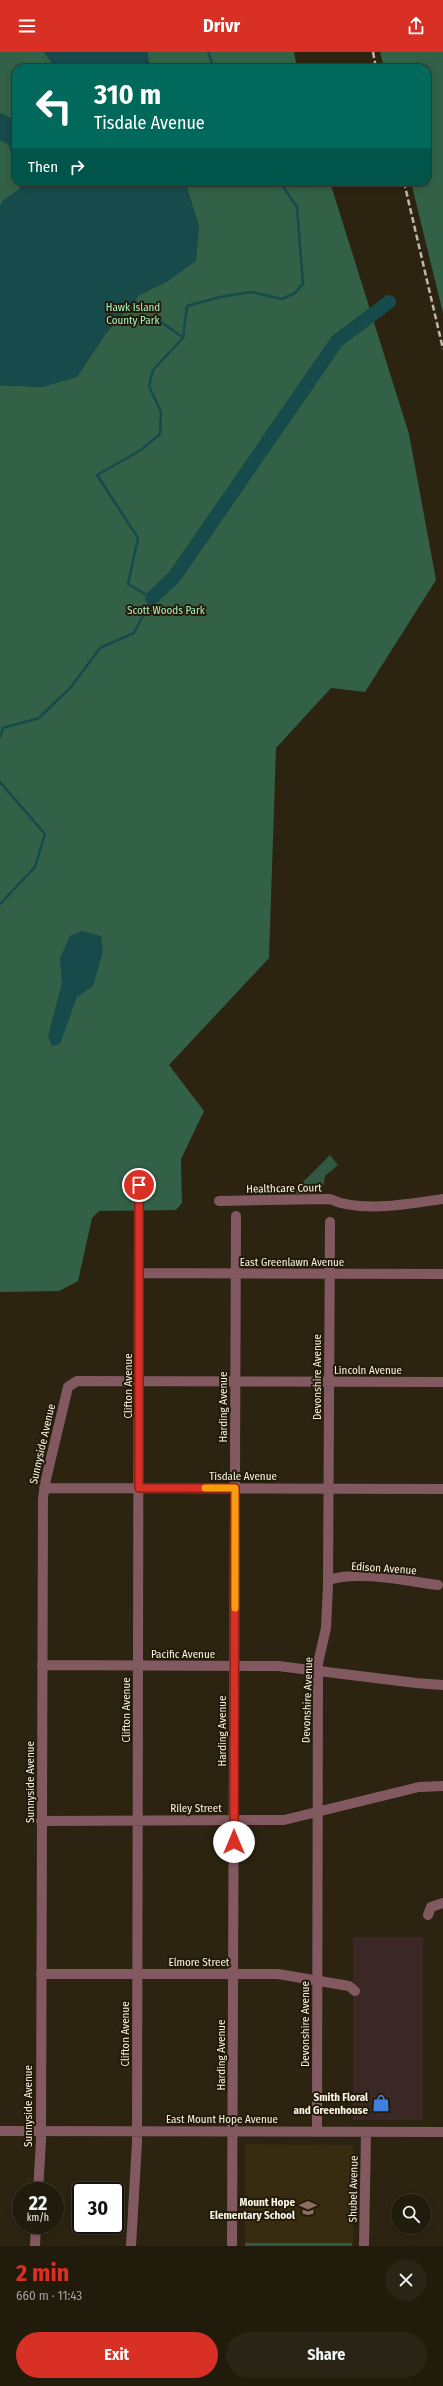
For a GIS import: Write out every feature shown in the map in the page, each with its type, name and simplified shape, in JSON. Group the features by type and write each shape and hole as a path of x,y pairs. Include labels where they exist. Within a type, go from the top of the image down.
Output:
{"street":[{"name":"Clifton Avenue","path":"131,2246 137,2131 140,1381 139,1174"},
{"name":"Healthcare Court","path":"219,1201 330,1199 343,1205 408,1204 443,1199"},
{"name":"Harding Avenue","path":"232,2246 236,1216"},
{"name":"Devonshire Avenue","path":"317,2132 318,1670 326,1628 328,1580 330,1222"},
{"name":"East Greenlawn Avenue","path":"140,1273 443,1274"},
{"name":"Lincoln Avenue","path":"77,1380 443,1382"},
{"name":"Sunnyside Avenue","path":"38,2182 40,2131 44,1488 68,1387 77,1380"},
{"name":"Tisdale Avenue","path":"44,1488 443,1489"},
{"name":"Edison Avenue","path":"328,1580 336,1577 373,1577 438,1585"},
{"name":"Pacific Avenue","path":"42,1666 278,1666 318,1670 416,1684 443,1684"},
{"name":"Riley Street","path":"41,1820 284,1820 419,1787 443,1786"},
{"path":"428,1915 431,1907 443,1903"},
{"name":"Elmore Street","path":"41,1974 278,1974 349,1986 355,1991"},
{"name":"East Mount Hope Avenue","path":"0,2131 443,2132"},
{"name":"Shubel Avenue","path":"364,2246 366,2132"},
{"path":"35,2246 36,2234"}],"shaded area":[{"path":"353,1937 423,1937 423,2120 353,2120"},
{"path":"245,2144 353,2145 353,2246 245,2246"}],"green space":[{"path":"0,52 44,52 53,64 12,64 12,119 0,113"},
{"path":"147,52 294,52 296,64 149,64"},
{"path":"380,52 443,52 443,313 412,186 431,186 431,64 383,64"},
{"path":"0,140 8,143 12,152 12,186 20,186 20,189 4,200 0,206"},
{"name":"Scott Woods Park","path":"186,186 331,186 409,434 436,580 365,692 331,688 276,748 269,958 169,1065 204,1111 181,1159 182,1203 176,1210 99,1211 92,1218 78,1281 59,1291 0,1292 0,385 43,387 107,332 139,295 168,281 199,227"},
{"path":"330,1155 338,1165 325,1176 323,1188 318,1193 297,1194 294,1191"},
{"path":"245,2243 352,2243 352,2246 245,2246"}],"water":[{"path":"44,52 147,52 149,64 53,64"},
{"path":"0,113 12,119 12,155 8,144 0,140"},
{"path":"20,186 186,186 199,227 196,261 168,281 139,295 107,332 77,377 43,387 0,385 0,206 4,200 20,189"},
{"path":"82,931 101,936 103,951 93,986 77,997 60,1044 52,1046 48,1036 62,983 60,958 70,936"}],"waterway":[{"path":"208,52 212,64"},
{"path":"0,737 3,728 39,718 71,687 100,648 134,633 152,598 128,584 138,538 97,475 141,450 160,434 161,412 149,386 153,370 183,338 187,306 220,297 251,292 282,299 295,293 303,284 297,207 283,186"},
{"path":"132,299 149,312"},
{"path":"152,598 175,576 337,341 389,302"},
{"path":"156,318 182,337"},
{"path":"0,782 45,834 35,867 0,904"}],"railway":[{"path":"373,52 375,64"},
{"path":"405,186 443,349"}],"slow traffic":[{"path":"205,1488 235,1488 235,1608"}],"place":[{"name":"Smith Floral and Greenhouse","path":"381,2103"},
{"name":"Mount Hope Elementary School","path":"308,2208"}],"route":[{"path":"139,1185 139,1488 235,1488 234,1842"}],"park label":[{"name":"Hawk Island County Park","path":"133,313"}]}
